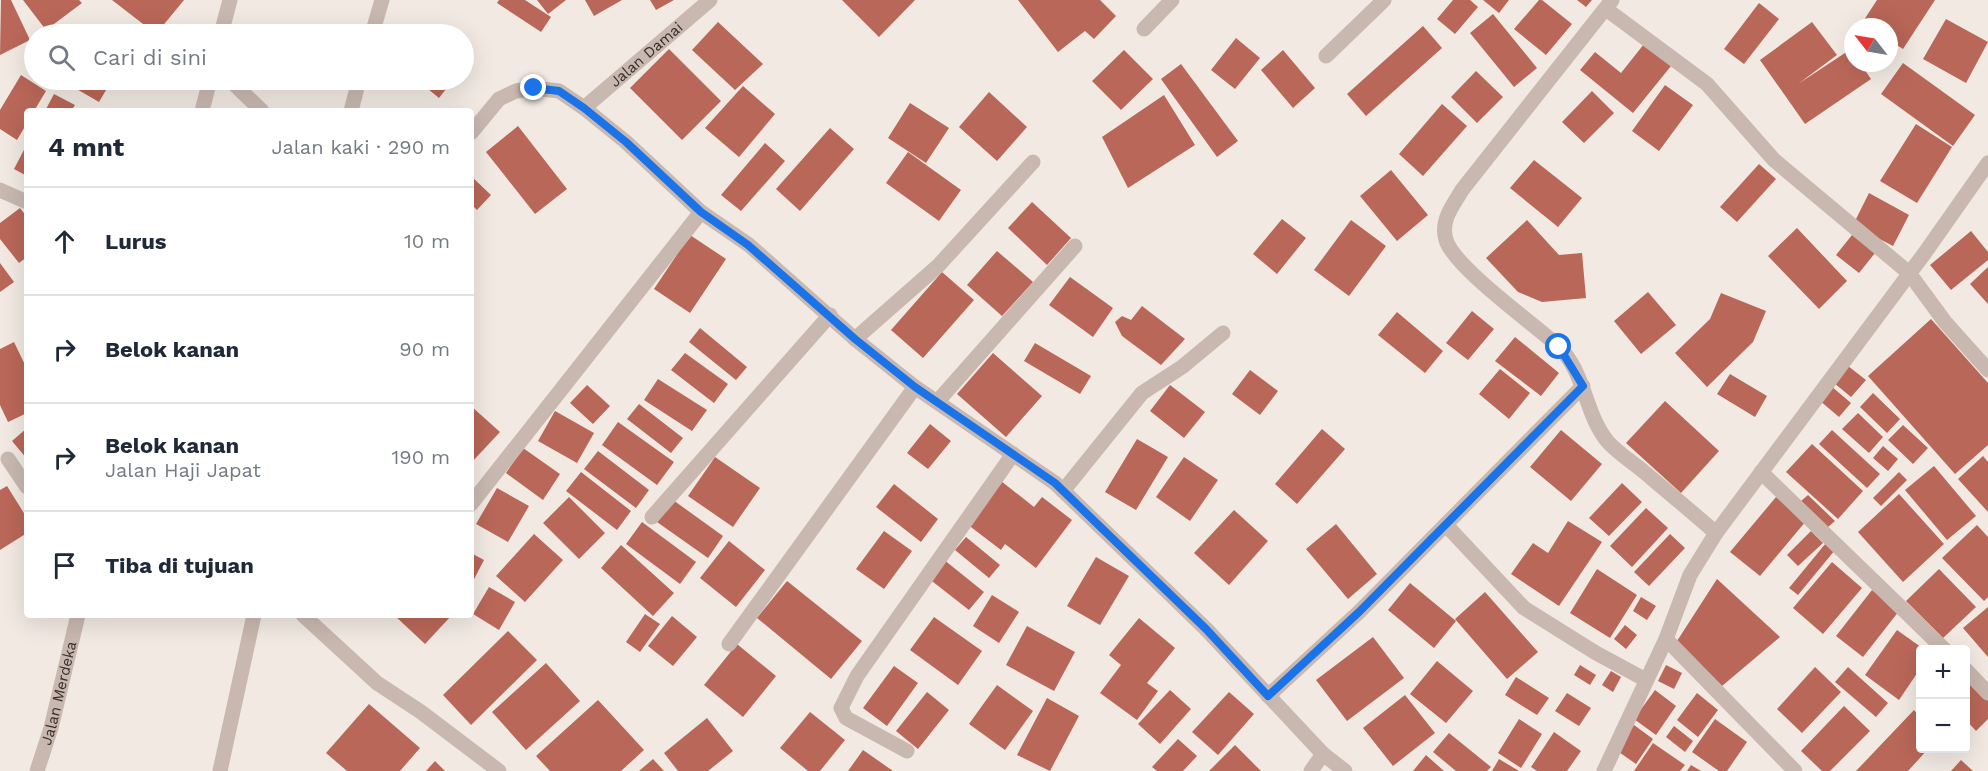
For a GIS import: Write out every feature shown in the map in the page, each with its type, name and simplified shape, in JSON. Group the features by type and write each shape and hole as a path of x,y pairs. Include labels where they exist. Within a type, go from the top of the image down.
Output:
{"street":[{"path":"375,24 382,0"},
{"name":"Jalan Damai","path":"584,108 710,0"},
{"path":"1144,29 1172,0"},
{"path":"1326,56 1384,0"},
{"path":"222,24 225,4"},
{"path":"1716,533 1609,442 1591,416 1583,386 1559,347 1519,315 1458,258 1447,243 1444,228 1447,216 1462,190 1609,4 1707,84 1774,160 1909,273 1945,322 1988,369"},
{"path":"474,129 499,99 516,91 534,88 559,91 584,108 626,142 701,212 748,245 855,339 915,387 1063,491 1206,629 1323,754 1345,771"},
{"path":"203,108 207,90"},
{"path":"240,90 259,108"},
{"path":"352,108 356,90"},
{"path":"855,339 938,266 1033,162"},
{"path":"1604,771 1666,639 1690,575 1716,533 1988,163"},
{"path":"0,190 24,201"},
{"path":"474,500 701,212"},
{"path":"937,402 1075,246"},
{"path":"652,517 830,315"},
{"path":"1063,491 1142,393 1182,367 1223,333"},
{"path":"1268,696 1359,612 1583,386"},
{"path":"729,644 915,387"},
{"path":"908,751 846,718 841,708 857,676 1013,454"},
{"path":"8,459 24,483"},
{"path":"1761,472 1940,645"},
{"path":"1446,525 1524,608 1596,653 1646,680"},
{"name":"Jalan Merdeka","path":"37,771 51,728 77,618"},
{"path":"220,771 253,618"},
{"path":"306,618 377,683 421,712 499,771"},
{"path":"1666,639 1795,771"},
{"path":"1970,675 1988,693"},
{"path":"1311,771 1323,754"}],"building":[{"path":"1,0 11,0 24,27 24,43 0,55"},
{"path":"23,0 79,0 82,3 54,24 41,24"},
{"path":"112,0 184,0 164,24 143,24"},
{"path":"499,0 525,0 551,17 541,32 497,3"},
{"path":"537,0 566,0 548,14"},
{"path":"585,0 622,0 594,16"},
{"path":"650,0 674,0 656,10"},
{"path":"842,0 915,0 879,37"},
{"path":"1018,0 1100,0 1116,16 1094,39 1085,31 1058,52"},
{"path":"1453,0 1470,0 1478,7 1455,34 1437,19"},
{"path":"1483,0 1509,0 1499,13"},
{"path":"1539,0 1572,24 1546,55 1514,29"},
{"path":"1577,0 1592,0 1586,7"},
{"path":"1877,0 1935,0 1903,49 1898,46 1898,18 1865,18"},
{"path":"1759,3 1779,19 1744,64 1724,49"},
{"path":"1493,14 1537,68 1514,87 1470,33"},
{"path":"1946,19 1988,42 1966,83 1923,59"},
{"path":"718,22 763,64 735,90 692,50"},
{"path":"1812,22 1837,55 1798,84 1844,54 1844,72 1866,72 1871,79 1805,124 1760,60"},
{"path":"1423,26 1442,48 1366,116 1347,94"},
{"path":"1236,38 1260,58 1235,89 1211,70"},
{"path":"1644,44 1671,66 1633,113 1580,70 1595,52 1621,73"},
{"path":"669,49 721,101 682,140 630,88"},
{"path":"1124,50 1153,79 1121,110 1092,81"},
{"path":"1283,50 1315,88 1293,108 1261,70"},
{"path":"1903,63 1975,115 1953,146 1881,94"},
{"path":"1181,64 1238,141 1217,157 1161,79"},
{"path":"1476,71 1503,97 1477,123 1451,97"},
{"path":"21,75 24,77 24,90 46,91 36,108 24,108 24,128 17,140 0,129 0,110"},
{"path":"1665,85 1693,105 1659,151 1632,131"},
{"path":"743,86 775,114 739,157 705,128"},
{"path":"78,90 106,90 99,102"},
{"path":"429,90 445,90 439,98"},
{"path":"1592,91 1614,113 1584,143 1562,122"},
{"path":"989,92 1027,127 997,161 959,127"},
{"path":"54,94 75,105 73,108 47,108"},
{"path":"1164,95 1195,145 1128,188 1102,137"},
{"path":"910,103 949,128 926,163 888,138"},
{"path":"1442,104 1467,126 1423,176 1399,154"},
{"path":"1916,124 1952,147 1917,203 1880,181"},
{"path":"518,126 567,189 535,214 486,152"},
{"path":"830,128 854,149 800,211 776,189"},
{"path":"765,143 785,161 741,211 721,195"},
{"path":"24,150 24,174 14,169"},
{"path":"908,152 961,190 939,221 886,183"},
{"path":"1534,160 1582,198 1558,227 1510,188"},
{"path":"1759,164 1776,179 1737,222 1720,207"},
{"path":"1391,170 1428,215 1397,241 1360,196"},
{"path":"474,179 491,195 477,210 474,207"},
{"path":"1869,193 1909,215 1893,246 1853,225"},
{"path":"1032,202 1071,238 1047,265 1008,228"},
{"path":"20,208 24,213 24,259 19,263 0,239 0,223"},
{"path":"1282,219 1306,238 1277,274 1253,254"},
{"path":"1351,220 1386,246 1349,296 1314,270"},
{"path":"1527,220 1559,255 1582,253 1586,298 1542,302 1518,292 1486,258"},
{"path":"1797,228 1847,281 1819,309 1768,256"},
{"path":"1971,231 1988,252 1988,260 1951,290 1930,265"},
{"path":"690,235 726,259 690,313 654,289"},
{"path":"1852,235 1875,253 1859,273 1836,255"},
{"path":"997,251 1033,282 1002,316 967,285"},
{"path":"0,263 14,282 0,292"},
{"path":"1988,267 1988,304 1970,284"},
{"path":"942,272 974,300 923,358 891,330"},
{"path":"1070,277 1113,308 1093,337 1049,305"},
{"path":"1648,292 1676,325 1641,354 1614,321"},
{"path":"1721,293 1766,311 1753,342 1707,387 1675,353 1710,319"},
{"path":"1142,306 1185,339 1161,365 1122,336 1115,322 1122,316 1131,320"},
{"path":"1472,311 1494,329 1468,360 1446,343"},
{"path":"1397,312 1443,351 1425,373 1378,335"},
{"path":"1931,319 1988,383 1988,445 1955,474 1868,376"},
{"path":"700,328 747,367 736,380 689,342"},
{"path":"1515,337 1559,373 1541,396 1495,361"},
{"path":"14,342 24,363 24,414 8,422 0,405 0,349"},
{"path":"1035,343 1091,376 1080,394 1024,361"},
{"path":"685,353 728,384 714,403 671,370"},
{"path":"993,353 1042,396 1006,437 957,394"},
{"path":"1848,366 1866,380 1851,397 1834,383"},
{"path":"1500,369 1530,393 1509,419 1479,394"},
{"path":"1250,370 1278,391 1260,415 1232,394"},
{"path":"1730,374 1767,396 1755,417 1717,394"},
{"path":"658,379 707,410 692,431 644,400"},
{"path":"587,385 610,406 593,424 570,403"},
{"path":"1170,385 1205,412 1184,438 1150,411"},
{"path":"1831,386 1851,403 1839,417 1819,400"},
{"path":"1873,393 1900,419 1887,433 1860,407"},
{"path":"1665,401 1719,451 1681,493 1626,443"},
{"path":"639,404 683,438 671,453 627,419"},
{"path":"474,409 500,432 474,460"},
{"path":"555,411 594,433 577,463 538,441"},
{"path":"1858,413 1883,437 1869,453 1842,429"},
{"path":"618,422 674,462 657,485 602,445"},
{"path":"930,424 951,441 928,469 907,453"},
{"path":"1903,425 1928,448 1913,464 1888,440"},
{"path":"1322,429 1345,449 1297,504 1275,484"},
{"path":"1561,430 1602,464 1571,501 1530,467"},
{"path":"1832,430 1880,474 1867,488 1819,444"},
{"path":"24,431 24,455 12,441"},
{"path":"1137,439 1168,457 1136,510 1105,492"},
{"path":"1812,444 1863,491 1838,519 1786,472"},
{"path":"1883,446 1898,459 1888,471 1873,458"},
{"path":"523,448 560,474 543,500 506,473"},
{"path":"598,451 649,490 636,508 584,469"},
{"path":"1983,456 1988,462 1988,512 1958,479"},
{"path":"715,457 760,488 733,527 688,496"},
{"path":"1184,457 1218,480 1190,521 1156,497"},
{"path":"1934,466 1976,516 1947,540 1905,490"},
{"path":"581,472 631,511 617,530 566,491"},
{"path":"1899,472 1907,480 1881,506 1873,498"},
{"path":"1001,481 1034,507 1042,497 1072,520 1036,568 1005,544 1001,550 967,524"},
{"path":"1622,483 1642,502 1609,536 1589,518"},
{"path":"894,484 938,519 921,542 876,507"},
{"path":"7,486 24,513 24,535 0,550 0,490"},
{"path":"497,488 529,506 508,542 476,524"},
{"path":"1899,494 1944,544 1903,582 1858,532"},
{"path":"1808,495 1835,521 1828,527 1801,501"},
{"path":"569,497 605,533 579,559 543,523"},
{"path":"1776,497 1806,521 1760,576 1730,552"},
{"path":"673,500 723,536 708,558 657,522"},
{"path":"1646,508 1668,528 1632,567 1610,546"},
{"path":"1234,510 1268,541 1229,585 1194,553"},
{"path":"1568,521 1602,542 1559,606 1511,574 1533,543 1548,553"},
{"path":"642,522 696,562 680,584 626,544"},
{"path":"1336,524 1377,574 1348,599 1306,549"},
{"path":"1977,525 1988,537 1988,597 1984,601 1942,558"},
{"path":"884,531 912,551 884,589 856,569"},
{"path":"1811,531 1823,543 1798,566 1787,555"},
{"path":"534,534 563,560 525,602 496,576"},
{"path":"1670,534 1685,548 1649,586 1634,572"},
{"path":"966,537 1000,565 989,578 955,550"},
{"path":"729,541 765,570 736,607 700,578"},
{"path":"1826,543 1835,550 1798,595 1789,588"},
{"path":"621,545 674,593 653,616 601,568"},
{"path":"474,555 484,560 474,579"},
{"path":"1096,557 1129,576 1100,625 1067,606"},
{"path":"943,559 984,592 969,610 928,578"},
{"path":"1832,562 1862,588 1823,634 1793,608"},
{"path":"1597,569 1637,595 1610,638 1570,613"},
{"path":"1939,569 1976,607 1943,638 1906,601"},
{"path":"1717,579 1780,637 1722,686 1677,641"},
{"path":"787,581 862,641 831,679 757,618"},
{"path":"1410,583 1456,621 1434,648 1388,610"},
{"path":"489,587 515,602 499,630 474,615"},
{"path":"1872,590 1899,611 1863,657 1836,636"},
{"path":"1485,592 1538,652 1507,679 1455,619"},
{"path":"992,595 1019,612 999,643 973,626"},
{"path":"1641,597 1656,606 1647,620 1633,611"},
{"path":"1988,607 1988,657 1963,628"},
{"path":"645,614 660,624 640,652 626,642"},
{"path":"672,616 697,637 673,666 648,646"},
{"path":"934,617 982,651 958,685 910,650"},
{"path":"397,618 449,618 425,644"},
{"path":"1139,618 1175,648 1147,683 1158,691 1137,720 1100,693 1121,665 1109,655"},
{"path":"1625,625 1637,635 1626,649 1614,639"},
{"path":"1027,626 1075,652 1054,691 1006,665"},
{"path":"1897,630 1918,645 1916,645 1916,675 1899,700 1865,675"},
{"path":"508,631 537,660 471,725 443,695"},
{"path":"1373,637 1404,678 1347,721 1316,680"},
{"path":"737,644 776,676 743,717 704,685"},
{"path":"1437,661 1473,691 1446,723 1410,694"},
{"path":"546,663 580,701 526,750 492,712"},
{"path":"1580,665 1596,675 1590,685 1574,675"},
{"path":"1666,665 1682,673 1674,689 1658,681"},
{"path":"894,666 918,683 887,726 863,708"},
{"path":"1815,667 1841,692 1802,733 1777,709"},
{"path":"1848,667 1888,703 1876,717 1835,682"},
{"path":"1611,671 1621,677 1613,692 1602,685"},
{"path":"1516,677 1549,698 1537,715 1505,695"},
{"path":"1970,680 1988,695 1988,719 1976,731 1970,724"},
{"path":"997,685 1033,711 1005,750 969,724"},
{"path":"1170,690 1191,709 1160,744 1138,724"},
{"path":"1655,690 1676,706 1656,735 1634,719"},
{"path":"927,692 949,710 918,749 896,731"},
{"path":"1229,692 1254,714 1218,755 1192,732"},
{"path":"1567,693 1591,708 1579,726 1555,711"},
{"path":"1697,693 1718,710 1698,737 1677,720"},
{"path":"1405,695 1435,733 1393,766 1363,728"},
{"path":"1047,698 1079,716 1050,771 1017,755"},
{"path":"598,700 644,750 621,771 550,771 536,756"},
{"path":"369,704 420,748 400,771 347,771 326,753"},
{"path":"1844,706 1870,731 1830,771 1822,771 1801,751"},
{"path":"1914,710 1916,712 1916,753 1924,753 1908,771 1856,771"},
{"path":"810,712 845,740 820,771 808,771 780,748"},
{"path":"707,718 733,751 708,771 678,771 664,753"},
{"path":"1519,719 1542,734 1521,768 1498,753"},
{"path":"1715,719 1747,742 1727,771 1719,771 1692,752"},
{"path":"1634,725 1653,739 1636,764 1616,750"},
{"path":"1674,726 1693,741 1685,752 1666,737"},
{"path":"1554,732 1581,751 1567,771 1537,771 1531,767"},
{"path":"1449,733 1491,767 1487,771 1456,771 1433,752"},
{"path":"1178,739 1197,756 1183,771 1157,771 1152,767"},
{"path":"1653,743 1685,765 1680,771 1634,771"},
{"path":"1235,745 1261,771 1209,771"},
{"path":"863,750 893,771 848,771"},
{"path":"1426,755 1444,771 1413,771"},
{"path":"653,759 664,771 639,771"},
{"path":"1499,759 1519,771 1492,771"},
{"path":"1961,760 1973,771 1951,771"},
{"path":"435,761 445,771 426,771"},
{"path":"1691,765 1701,771 1687,771"}],"route":[{"path":"534,88 559,91 584,108 626,142 701,212 748,245 855,339 915,387 1055,483 1206,629 1268,696 1359,612 1583,386 1559,347"}]}
